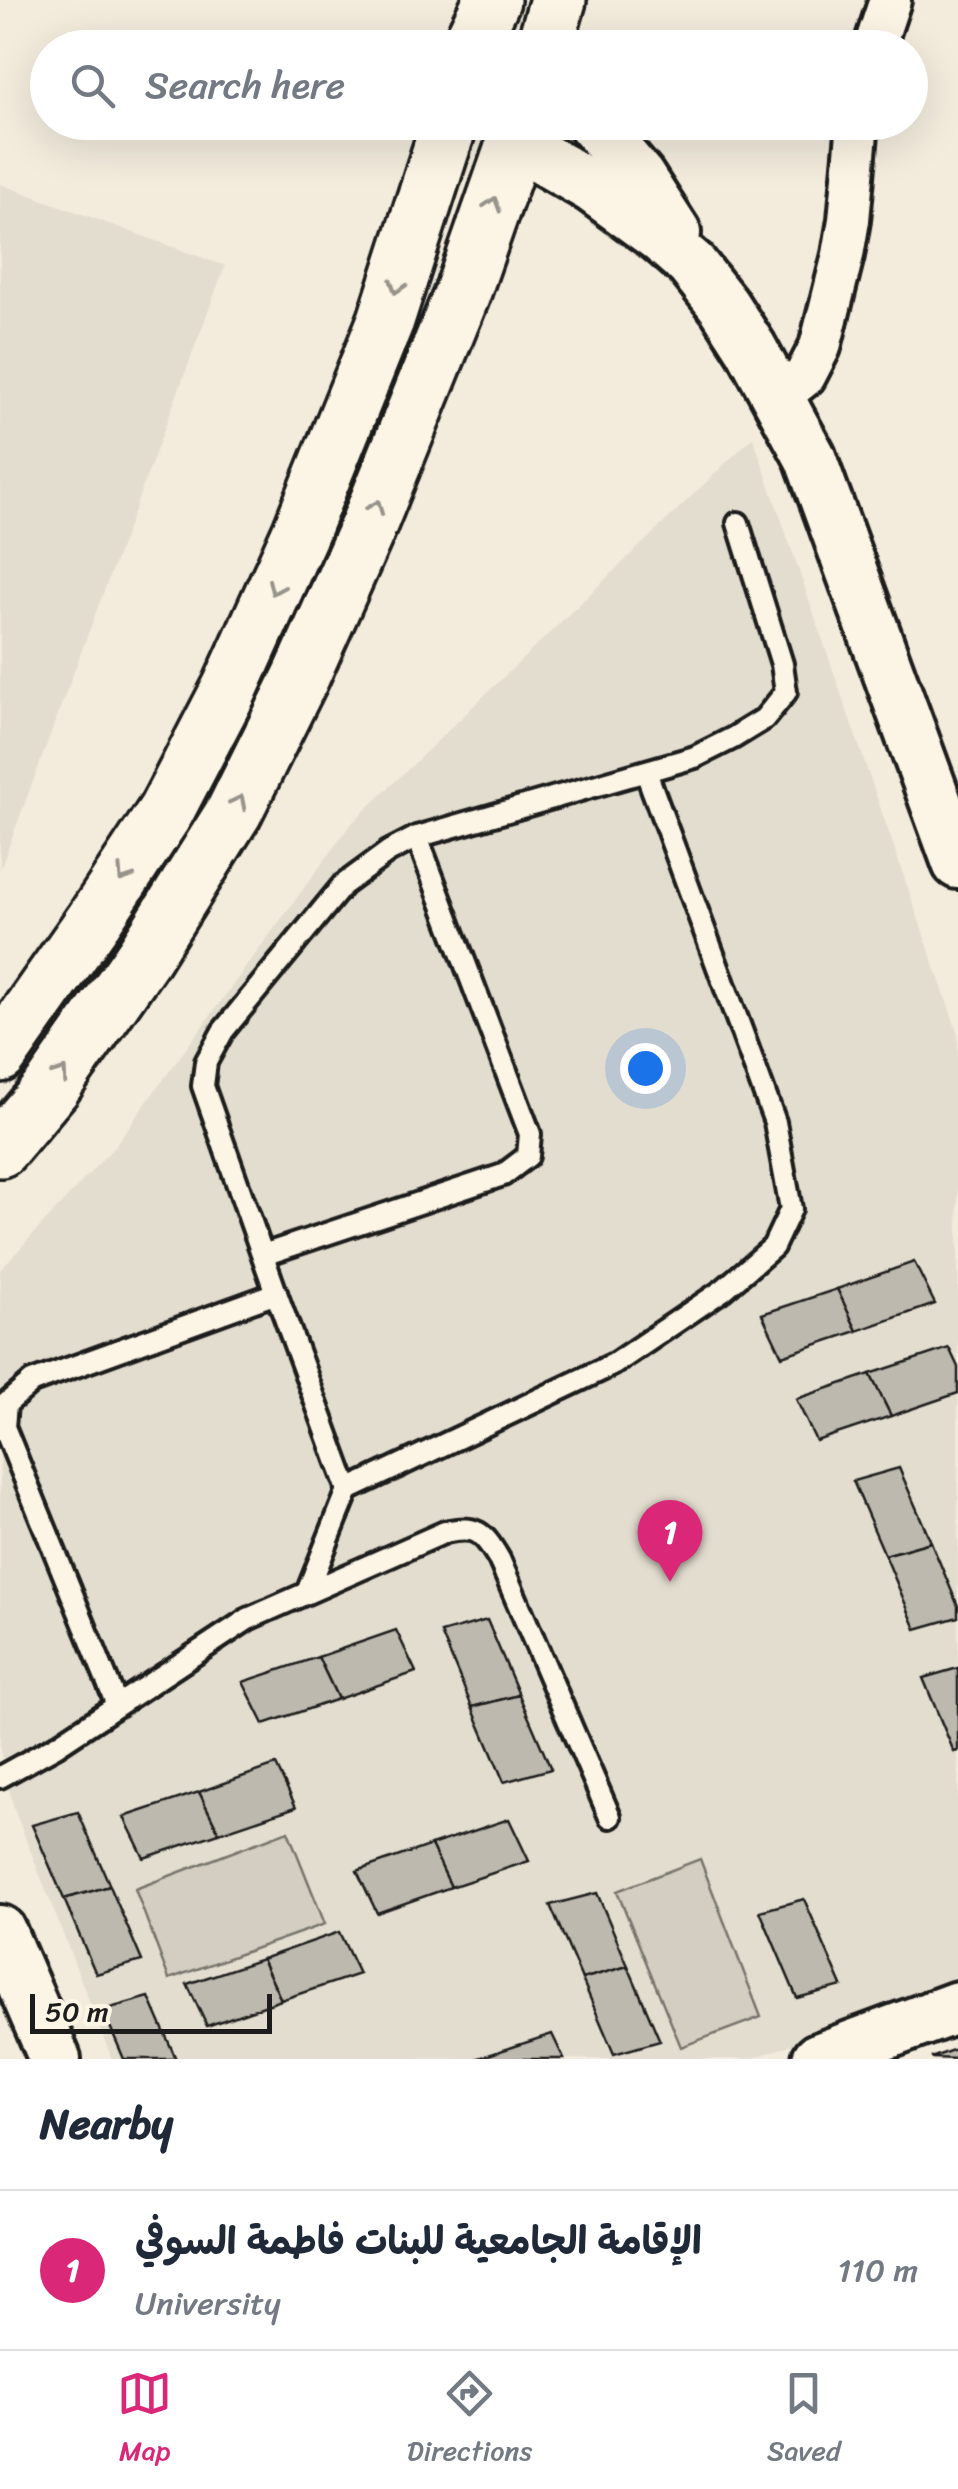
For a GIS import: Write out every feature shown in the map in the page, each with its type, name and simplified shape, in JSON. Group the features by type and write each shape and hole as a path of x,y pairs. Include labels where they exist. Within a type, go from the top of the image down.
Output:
{"highway":[{"path":"478,30 492,0"},
{"path":"549,30 558,0"},
{"path":"0,1054 166,811 230,688 300,533 386,320 442,140"},
{"path":"460,140 477,149 495,151 520,140"},
{"path":"0,1149 53,1086 121,989 234,812 302,677 366,529 523,140"}],"street":[{"path":"880,30 890,0"},
{"path":"527,140 659,236 691,264"},
{"path":"607,140 639,177 691,264 724,306 810,457 958,863"},
{"path":"777,398 805,376 820,347 846,238 856,140"},
{"path":"0,1930 55,2059"},
{"path":"818,2059 958,2007"}],"lane":[{"path":"308,1590 348,1490 203,1086 206,1062 223,1031 342,885 388,852 417,838 695,757 764,719 786,692 782,664 738,523"},
{"path":"348,1490 614,1364 723,1290 760,1258 773,1246 790,1209 775,1122 646,772"},
{"path":"262,1255 503,1175 528,1156 530,1134 417,838"},
{"path":"118,1705 4,1427 6,1404 32,1382 276,1293"},
{"path":"0,1777 56,1746 248,1619 445,1532 466,1527 480,1533 499,1559 610,1817"}],"shaded area":[{"path":"0,184 225,266 0,870"},
{"path":"753,437 958,1034 958,1983 752,2059 112,2059 14,1809 0,1750 0,1270 113,1148 351,824"},
{"path":"288,1831 325,1924 169,1979 135,1889"},
{"path":"700,1859 761,2017 681,2047 617,1891"}],"building":[{"path":"914,1262 935,1304 857,1331 837,1289"},
{"path":"837,1289 857,1331 782,1356 762,1314"},
{"path":"949,1348 958,1367 958,1393 891,1416 870,1374"},
{"path":"870,1374 891,1416 816,1441 796,1399"},
{"path":"899,1468 931,1542 885,1555 853,1481"},
{"path":"931,1542 958,1606 958,1617 916,1629 885,1555"},
{"path":"487,1620 519,1695 472,1707 441,1633"},
{"path":"396,1630 416,1672 338,1699 318,1657"},
{"path":"318,1657 338,1699 264,1724 243,1682"},
{"path":"958,1668 958,1751 954,1752 923,1678"},
{"path":"519,1695 551,1769 504,1782 472,1707"},
{"path":"276,1765 296,1807 219,1833 199,1792"},
{"path":"199,1792 219,1833 144,1858 124,1817"},
{"path":"78,1812 110,1886 64,1899 32,1825"},
{"path":"509,1819 529,1861 451,1887 431,1845"},
{"path":"431,1845 451,1887 377,1913 357,1871"},
{"path":"110,1886 142,1961 96,1974 64,1899"},
{"path":"597,1893 628,1966 582,1979 550,1905"},
{"path":"804,1899 842,1986 797,1998 760,1911"},
{"path":"339,1932 359,1974 281,2000 262,1959"},
{"path":"262,1959 281,2000 207,2026 187,1984"},
{"path":"628,1966 660,2041 614,2054 582,1979"},
{"path":"149,1997 176,2059 124,2059 103,2010"},
{"path":"552,2034 564,2059 476,2059"},
{"path":"958,2048 958,2059 931,2058"}],"place":[{"name":"الإقامة الجامعية للبنات فاطمة السوفي","path":"670,1582"}]}
